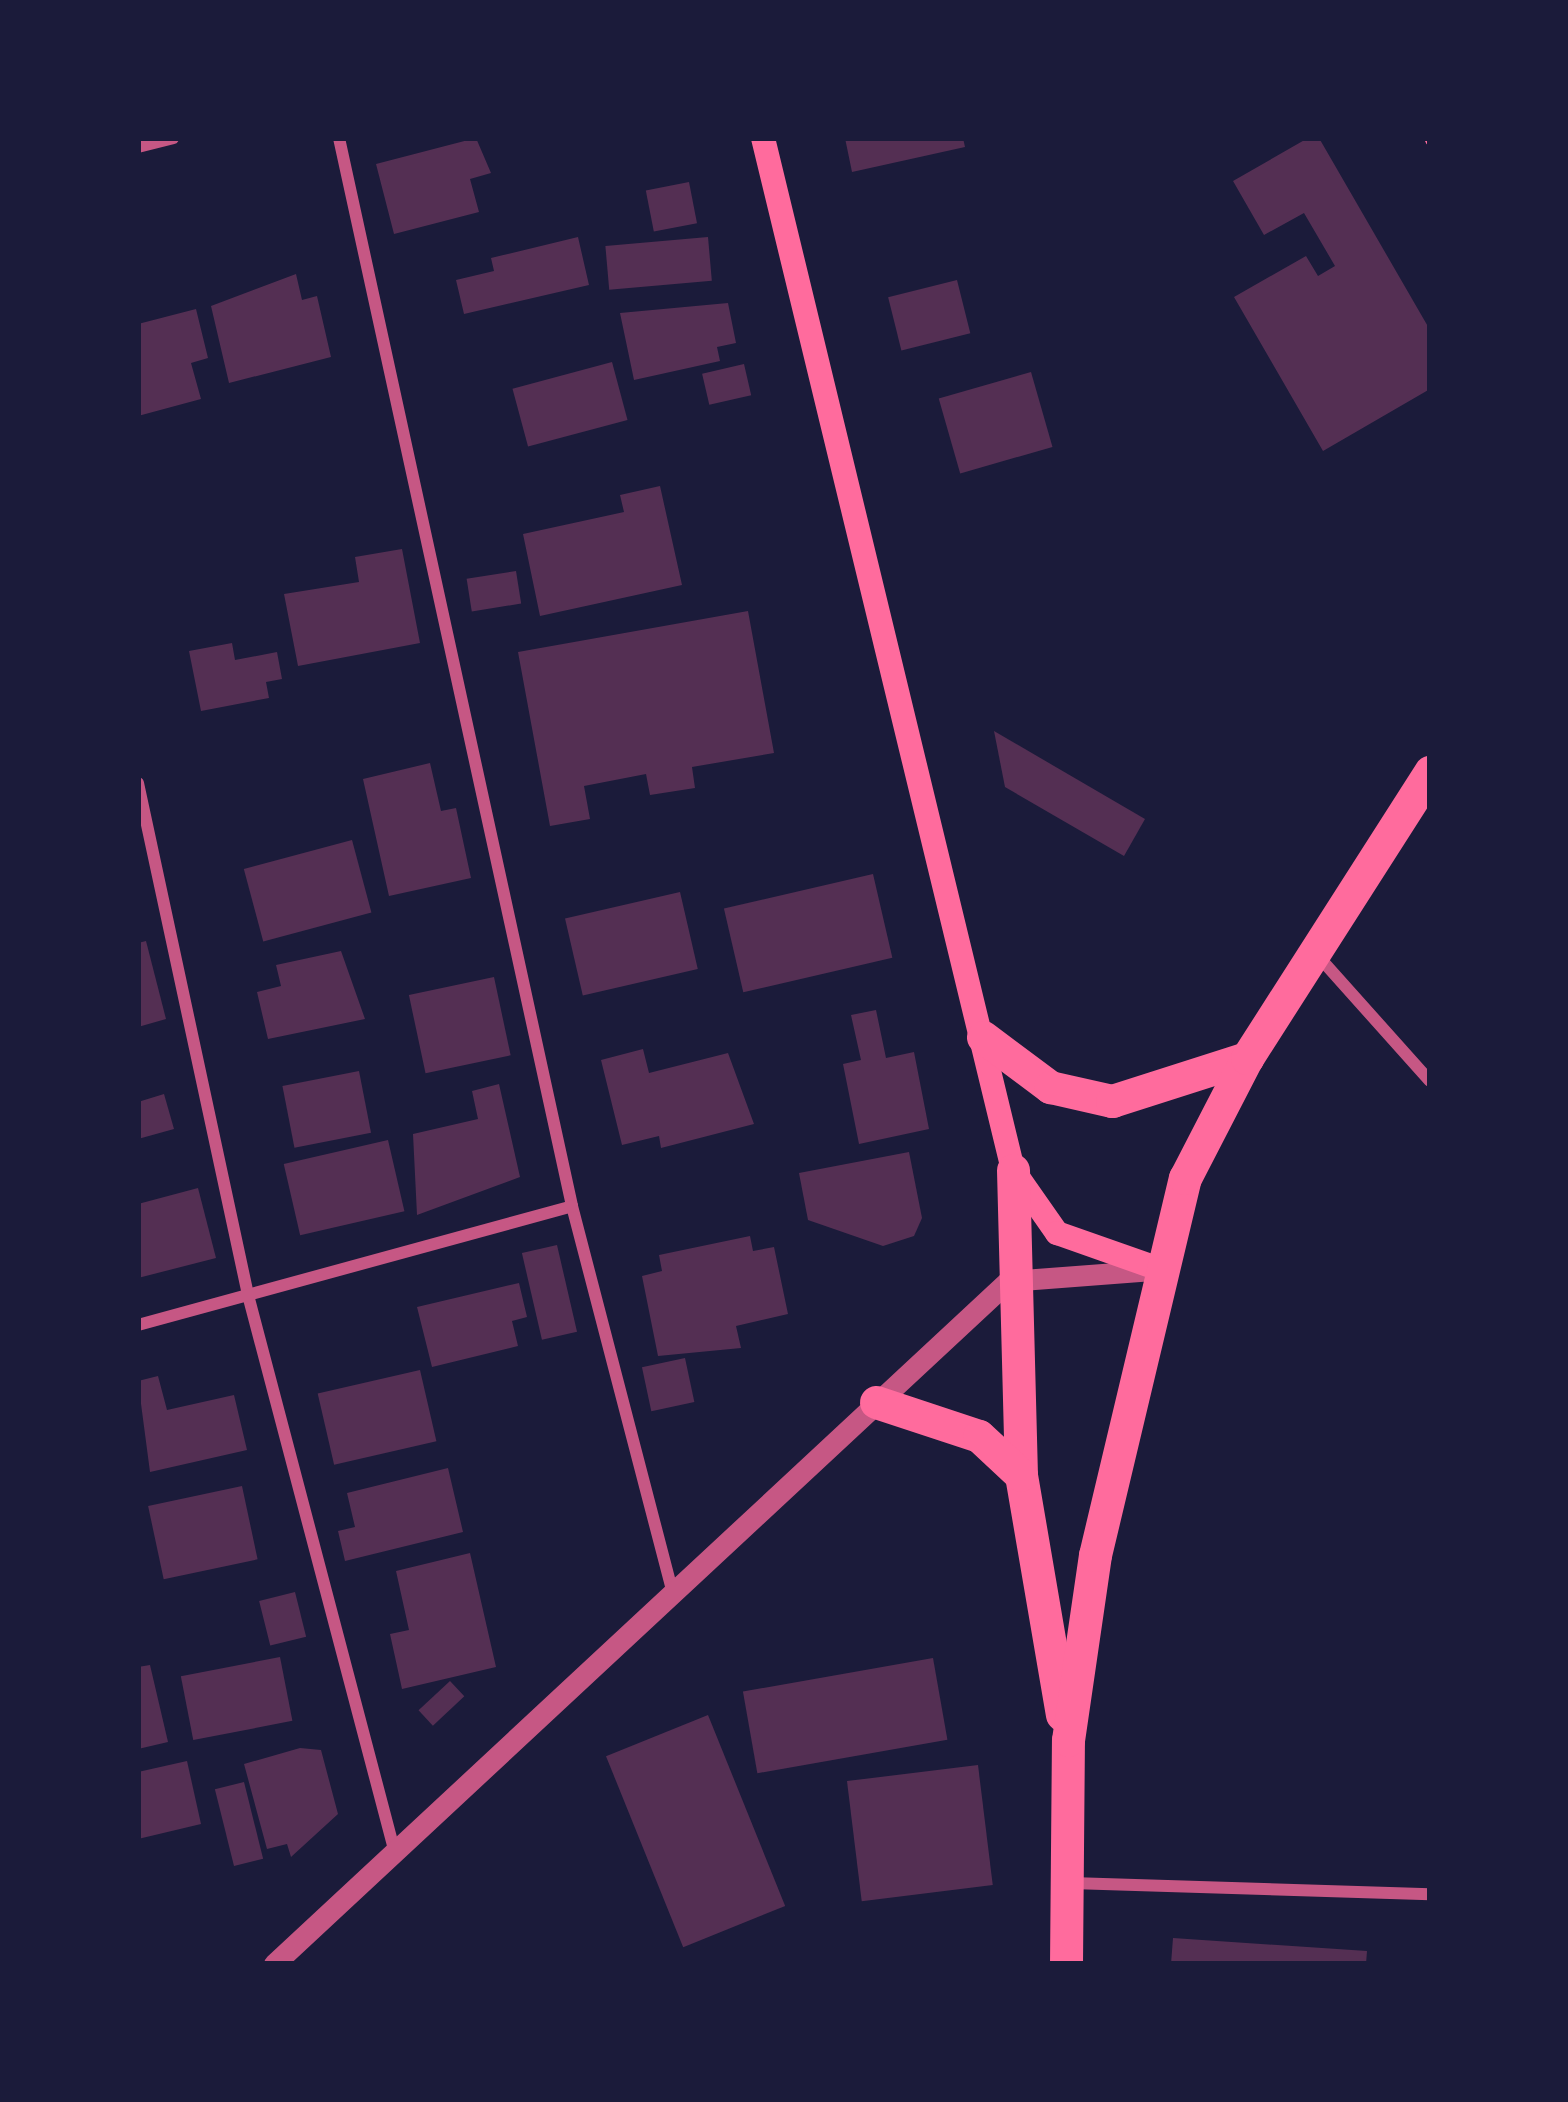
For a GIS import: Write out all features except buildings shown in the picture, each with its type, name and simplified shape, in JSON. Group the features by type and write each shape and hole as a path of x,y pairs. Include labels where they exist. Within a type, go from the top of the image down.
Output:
{"highway":[{"path":"1066,1964 1067,1740 1095,1555 1185,1178 1247,1058 1430,772"},
{"path":"983,1036 1050,1087 1112,1101 1247,1058"},
{"path":"1013,1170 1008,1281 1021,1475 1067,1740"},
{"path":"877,1402 980,1436 1021,1475"}],"main road":[{"path":"763,138 1013,1170 1057,1233 1162,1270"}],"street":[{"path":"138,147 173,138"},
{"path":"339,138 572,1206 675,1600"},
{"path":"138,783 248,1294 395,1855"},
{"path":"1315,952 1430,1081"},
{"path":"138,1325 572,1206"},
{"path":"274,1964 675,1600 1008,1281 1162,1270"},
{"path":"1064,1883 1430,1894"}]}
